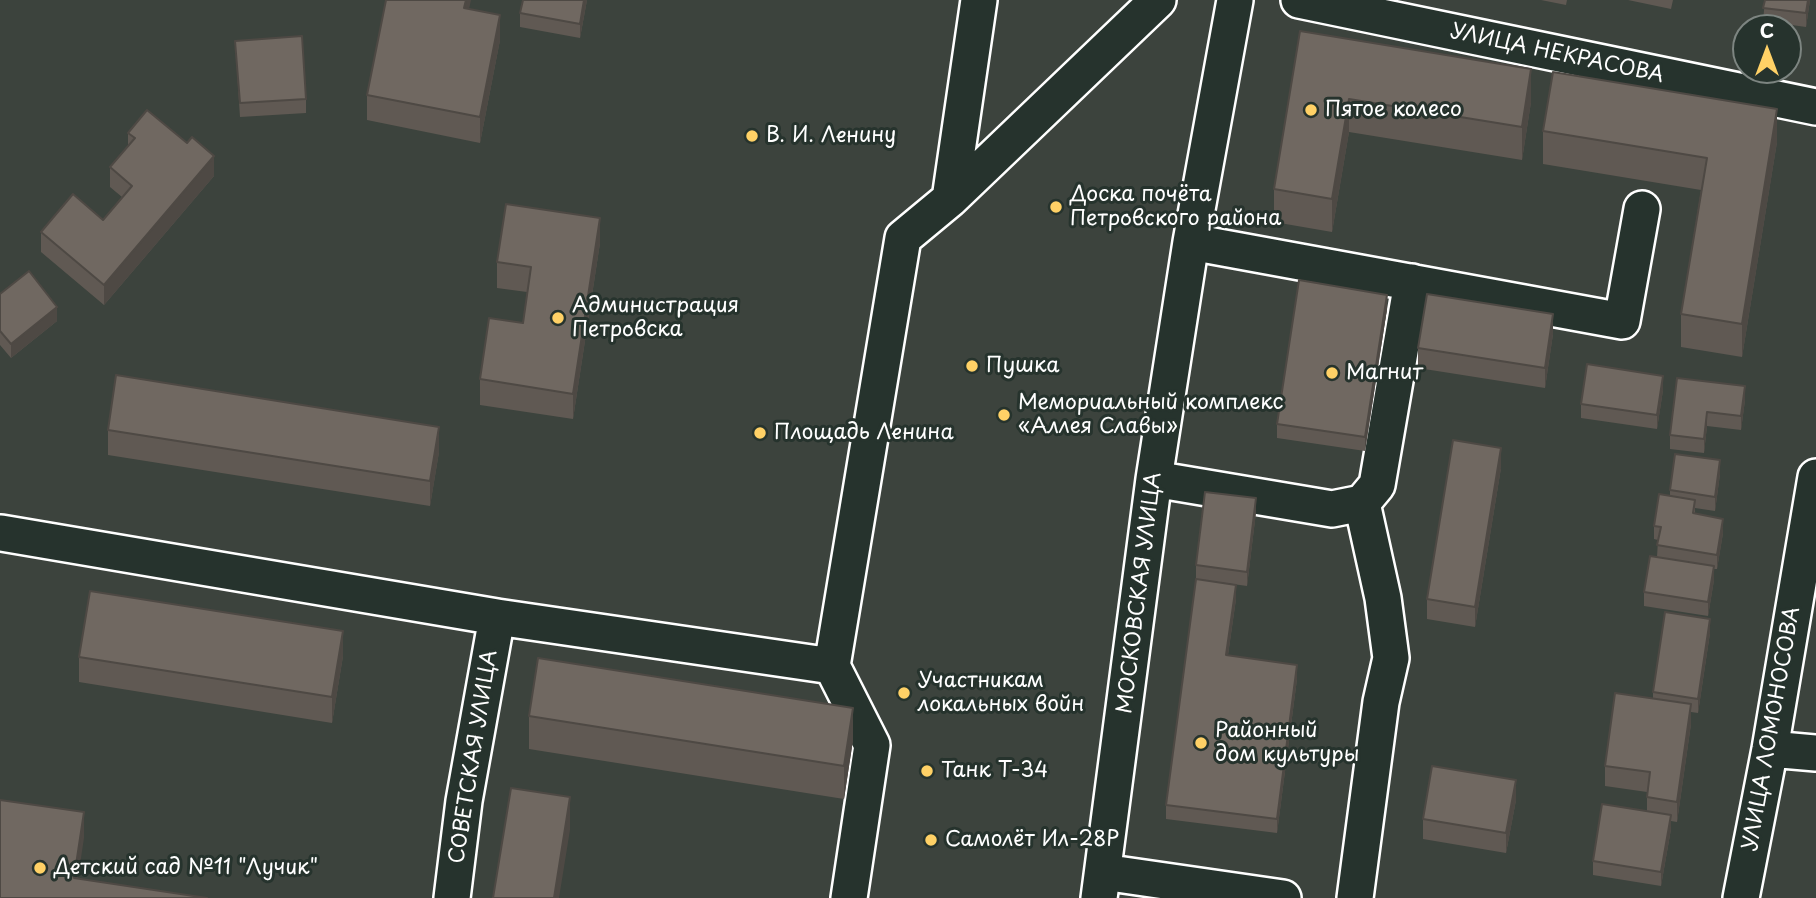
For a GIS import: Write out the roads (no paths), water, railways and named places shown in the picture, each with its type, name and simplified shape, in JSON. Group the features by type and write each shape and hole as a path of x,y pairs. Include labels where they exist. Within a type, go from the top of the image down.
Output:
{"street":[{"path":"950,199 979,0"},
{"path":"849,898 872,745 832,666 903,238 950,199 1158,0"},
{"name":"МОСКОВСКАЯ УЛИЦА","path":"1101,885 1154,479 1191,242 1236,0"},
{"name":"УЛИЦА НЕКРАСОВА","path":"1299,0 1816,107"},
{"path":"1191,242 1622,321 1642,209"},
{"path":"1154,479 1332,509 1362,503 1377,485 1412,282"},
{"name":"УЛИЦА ЛОМОНОСОВА","path":"1741,898 1770,749 1816,477"},
{"path":"1355,898 1381,702 1391,658 1383,598 1362,503"},
{"path":"1,533 497,617 832,666"},
{"name":"СОВЕТСКАЯ УЛИЦА","path":"452,898 464,801 497,617"},
{"path":"1770,749 1816,754"},
{"path":"1101,885 1283,898"}],"place":[{"name":"Пятое колесо","path":"1311,110"},
{"name":"В. И. Ленину","path":"752,136"},
{"name":"Доска почёта Петровского района","path":"1056,207"},
{"name":"Администрация Петровска","path":"558,318"},
{"name":"Пушка","path":"972,366"},
{"name":"Магнит","path":"1332,373"},
{"name":"Мемориальный комплекс «Аллея Славы»","path":"1004,415"},
{"name":"Площадь Ленина","path":"760,433"},
{"name":"Участникам локальных войн","path":"904,693"},
{"name":"Районный дом культуры","path":"1201,743"},
{"name":"Танк Т-34","path":"927,771"},
{"name":"Самолёт Ил-28Р","path":"931,840"},
{"name":"Детский сад №11 \"Лучик\"","path":"40,868"}]}
